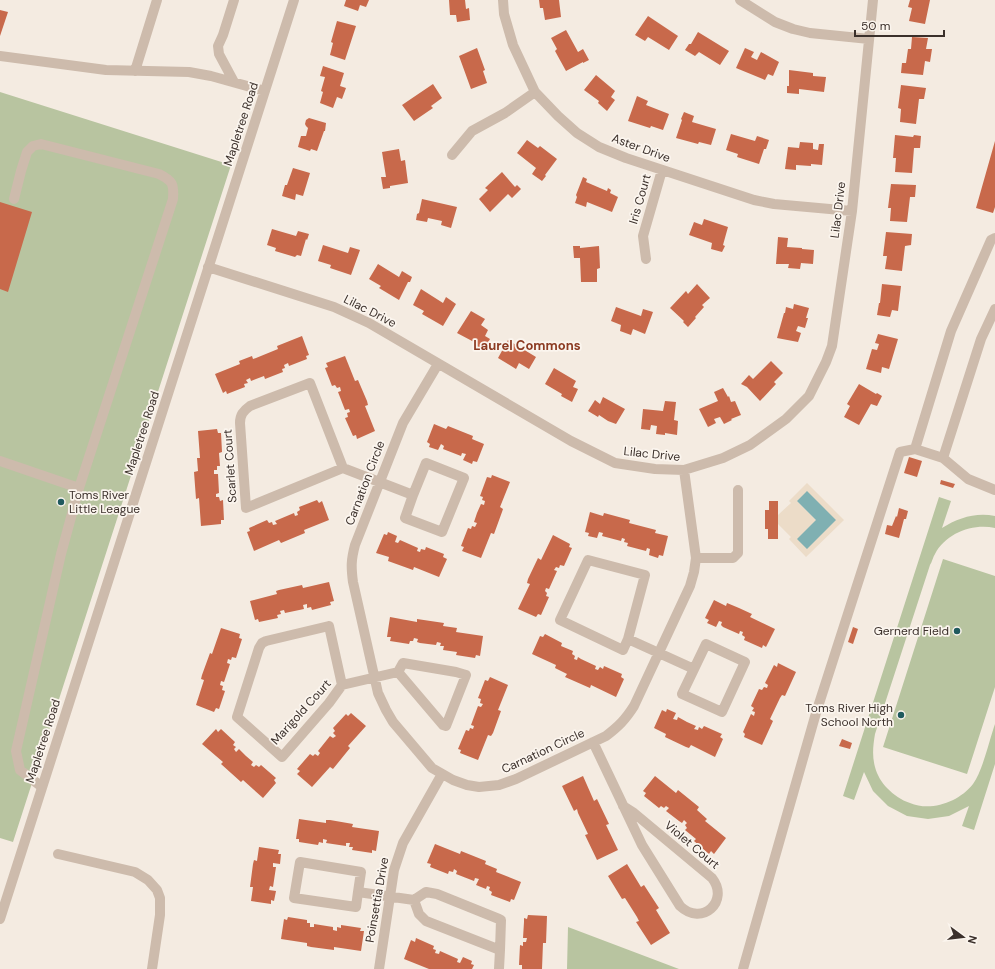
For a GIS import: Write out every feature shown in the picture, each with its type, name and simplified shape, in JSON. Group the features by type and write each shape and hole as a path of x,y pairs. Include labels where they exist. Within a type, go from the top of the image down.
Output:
{"street":[{"path":"135,71 157,0"},
{"path":"234,0 218,46 219,54 234,82"},
{"name":"Mapletree Road","path":"0,919 294,0"},
{"name":"Aster Drive","path":"503,0 504,14 513,45 535,92 577,133 599,147 626,158 754,200 774,204 852,211"},
{"path":"740,0 775,22 792,29 810,33 869,39"},
{"name":"Lilac Drive","path":"208,267 334,307 369,323 571,441 615,463 655,469 684,470 723,458 750,444 786,419 809,396 826,362 832,346 852,211 874,0"},
{"path":"0,56 106,70 189,72 211,76 266,91"},
{"path":"452,155 472,131 505,113 535,92"},
{"path":"14,199 27,152 33,146 42,144 159,174 168,179 174,187 174,200 79,488 61,554 16,750 20,770 42,787"},
{"name":"Iris Court","path":"646,259 643,236 662,170"},
{"path":"915,449 951,331 991,240 995,238"},
{"path":"943,458 981,339 995,309"},
{"name":"Carnation Circle","path":"438,364 403,423 355,545 352,558 353,582 378,693 393,722 432,768 453,780 479,787 499,785 516,780 606,736 618,727 627,716 634,706 659,653 690,586 694,572 696,558 684,470"},
{"name":"Scarlet Court","path":"310,383 334,441 343,468 246,508 240,424 242,413 250,406 310,383"},
{"path":"743,969 816,713 900,452 915,449 943,458 968,479 995,490"},
{"path":"0,461 79,488"},
{"path":"426,463 464,478 442,532 405,518 413,495 426,463"},
{"path":"343,468 413,495"},
{"path":"696,558 733,558 738,553 738,490"},
{"path":"588,560 645,575 628,639 623,650 560,620 588,560"},
{"name":"Marigold Court","path":"342,685 329,626 266,641 262,643 259,648 237,717 282,757 329,703 342,685 398,672 403,663 466,675 446,726 398,672"},
{"path":"628,639 694,669"},
{"path":"706,644 745,662 722,712 682,694 694,669 706,644"},
{"name":"Violet Court","path":"593,742 623,806 642,845 680,906 684,910 695,914 701,914 711,909 715,904 718,894 716,882 634,813 623,806"},
{"name":"Poinsettia Drive","path":"379,969 394,870 402,843 442,774"},
{"path":"58,854 135,872 148,880 157,890 160,898 160,915 152,969"},
{"path":"300,862 361,872 358,892 356,907 294,898 300,862"},
{"path":"358,892 414,900 426,892 437,894 501,920 499,969"},
{"path":"414,900 419,914 426,921 500,950"}],"green space":[{"name":"Toms River Little League","path":"0,92 231,165 13,842 0,838"},
{"path":"939,497 951,501 942,528 954,521 974,515 988,515 995,516 995,528 978,527 961,531 946,540 934,555 875,734 873,759 878,776 887,788 898,797 918,806 935,806 944,804 960,796 973,784 977,778 995,724 995,764 974,830 962,826 969,806 949,816 928,819 907,816 888,806 873,791 864,772 854,800 843,796"},
{"name":"Gernerd Field","path":"943,559 995,576 995,687 967,774 883,747"},
{"path":"568,927 679,969 567,969"}],"shaded area":[{"path":"807,483 844,520 806,557 789,539 791,537 778,524 778,515 791,503 789,501","holes":["797,501 835,520 816,520"]}],"water":[{"path":"807,491 836,520 807,549 797,539 816,520 797,501"}],"building":[{"path":"346,0 369,0 366,7 360,5 358,11 344,6"},
{"path":"449,0 465,0 466,9 469,8 470,20 457,22 456,15 450,15"},
{"path":"539,0 559,0 561,17 545,20 543,8 540,8"},
{"path":"910,0 930,0 925,24 909,21 912,8 908,7"},
{"path":"0,10 8,12 0,36"},
{"path":"648,16 678,36 669,50 648,37 645,41 635,35"},
{"path":"337,21 356,26 345,60 330,55 333,43 331,42"},
{"path":"566,30 578,52 583,49 589,60 566,71 555,51 557,49 551,38"},
{"path":"698,32 729,51 720,65 699,52 695,56 685,50 689,44 691,44"},
{"path":"912,37 928,38 926,49 932,49 930,62 925,61 923,75 901,73 902,63 906,63 908,49 911,49"},
{"path":"477,48 485,70 483,71 487,83 471,89 459,56"},
{"path":"745,48 754,52 751,57 757,60 761,52 779,62 773,76 768,74 765,80 736,68"},
{"path":"323,66 344,73 340,86 346,88 342,99 337,97 333,108 320,103 323,92 321,91 325,77 320,76"},
{"path":"789,70 813,73 813,76 826,77 824,92 799,89 799,94 787,93 787,86 789,86"},
{"path":"596,75 615,91 611,97 615,100 607,111 598,103 599,101 584,90"},
{"path":"433,84 442,98 431,106 433,108 414,121 402,105"},
{"path":"901,85 926,88 924,99 919,99 916,124 900,122 901,109 898,108"},
{"path":"637,96 648,101 646,105 669,114 663,130 651,126 650,128 628,121"},
{"path":"684,112 694,116 692,122 716,129 711,145 699,142 698,144 676,138"},
{"path":"309,118 326,123 325,131 317,151 311,149 310,151 298,147 301,136 306,136 308,128 305,124 306,120"},
{"path":"731,134 755,141 757,136 769,140 759,164 737,157 738,154 726,150"},
{"path":"895,135 913,137 914,135 921,136 920,148 914,148 912,173 895,172 896,158 893,158"},
{"path":"527,140 538,148 540,146 557,159 542,181 532,174 536,168 517,153"},
{"path":"995,141 995,207 993,213 976,208"},
{"path":"800,142 813,143 813,149 818,150 819,144 824,144 822,165 796,165 796,170 785,169 788,147 799,148"},
{"path":"399,149 401,161 405,160 408,183 390,186 390,188 383,189 381,177 386,177 382,152"},
{"path":"293,168 310,173 303,196 296,194 295,200 282,196 285,185 287,185"},
{"path":"502,172 515,187 517,185 521,189 512,198 508,194 490,212 479,199 488,190 485,188"},
{"path":"583,177 587,179 586,182 607,191 608,188 611,190 610,193 618,197 612,212 587,202 586,207 575,203 577,197 576,195"},
{"path":"891,184 916,185 915,197 910,197 907,222 890,221 891,208 888,208"},
{"path":"422,199 457,207 451,228 441,225 442,221 428,218 427,222 416,220"},
{"path":"0,202 32,212 8,292 0,289"},
{"path":"704,219 728,227 723,245 725,246 722,252 711,249 712,243 689,235 694,222 702,225"},
{"path":"272,229 296,236 298,231 309,234 301,256 297,255 295,257 275,251 276,248 267,245"},
{"path":"886,232 912,234 911,245 905,246 902,271 885,269 887,256 883,256"},
{"path":"778,237 788,238 787,247 814,250 813,264 801,263 800,269 788,268 789,264 776,264"},
{"path":"323,245 348,253 350,247 360,250 351,275 330,268 331,265 318,261"},
{"path":"573,246 580,246 580,248 599,246 600,268 597,269 597,282 581,282 580,258 574,258"},
{"path":"378,264 399,277 402,271 412,277 399,300 379,288 381,286 369,279"},
{"path":"697,284 710,298 702,305 704,307 688,327 683,322 684,321 670,308 686,291 688,294"},
{"path":"882,284 901,286 898,311 892,310 890,317 877,315"},
{"path":"421,289 443,303 446,297 456,304 443,326 422,314 424,311 413,305"},
{"path":"794,304 809,308 805,328 798,326 796,331 801,333 798,342 777,338 786,307 793,309"},
{"path":"616,307 641,316 643,309 653,312 645,334 633,329 631,335 620,331 621,325 611,321"},
{"path":"471,311 485,319 481,325 488,330 485,336 490,339 483,351 474,344 474,342 457,333"},
{"path":"878,334 898,339 889,369 882,367 881,373 866,369 872,349 877,350 879,344 875,343"},
{"path":"302,336 309,355 306,356 307,359 289,366 288,363 284,365 285,368 282,369 283,372 265,379 264,376 251,381 250,378 246,380 248,383 244,384 245,387 227,394 226,391 223,393 215,374 240,364 239,361 252,356 253,359 278,349 277,346"},
{"path":"508,340 536,357 529,369 519,363 516,369 498,358"},
{"path":"345,356 355,381 358,380 367,401 368,405 365,406 375,431 357,439 356,435 353,436 345,418 348,417 347,413 350,412 349,409 345,410 338,392 341,391 340,387 337,388 335,385 332,386 325,368 328,367 326,363"},
{"path":"771,361 783,373 774,382 776,384 760,401 747,387 741,384 749,375 753,379"},
{"path":"554,368 576,381 573,387 578,389 572,402 545,384"},
{"path":"859,384 882,396 877,406 871,404 859,425 844,417 850,406 847,404"},
{"path":"723,388 728,397 729,396 731,402 735,401 741,415 724,424 720,417 714,419 716,423 708,427 699,409 718,401 714,392"},
{"path":"603,397 625,409 616,424 599,415 598,417 588,411 595,400 600,404"},
{"path":"665,401 676,402 674,420 678,421 677,435 665,433 665,435 656,434 657,426 651,425 650,430 641,429 643,409 663,411"},
{"path":"434,424 446,429 448,426 473,436 472,439 484,444 477,462 473,461 472,464 463,460 466,454 462,453 461,456 443,449 444,446 441,444 438,450 429,447 430,444 427,442"},
{"path":"217,429 218,433 221,433 222,452 219,453 220,466 217,466 217,470 214,470 214,474 218,474 219,493 216,494 216,497 219,497 220,501 223,500 224,520 221,520 221,524 201,526 199,498 196,499 194,472 198,471 197,458 200,458 198,431"},
{"path":"909,457 922,461 917,477 904,473"},
{"path":"492,475 510,482 500,507 503,509 494,534 491,533 481,558 462,551 464,547 461,546 468,528 471,529 472,526 475,527 477,523 474,522 477,513 481,504 484,505 485,501 482,500 483,497 480,496 487,477 491,478"},
{"path":"941,480 955,484 953,488 940,484"},
{"path":"317,500 319,503 322,501 329,520 304,530 305,533 281,543 279,540 254,551 247,532 250,531 249,528 267,520 269,523 272,522 273,525 277,524 275,521 294,513 295,516 298,515 297,512 300,510 299,507"},
{"path":"769,501 778,501 778,539 768,539 768,529 765,529 765,510 769,510"},
{"path":"899,508 908,511 906,519 904,519 899,538 885,534 887,525 892,526 896,516 897,517"},
{"path":"590,512 603,516 604,513 630,520 629,523 656,530 655,533 668,536 663,556 659,555 658,558 649,555 650,549 647,548 646,551 627,546 628,543 624,542 625,539 622,538 621,541 602,536 603,533 599,532 597,538 588,536 589,533 585,532"},
{"path":"388,532 397,536 395,542 398,543 400,540 418,548 417,551 420,552 421,549 425,550 426,547 444,554 443,557 447,559 439,577 414,567 413,570 388,561 389,557 376,553 384,534 387,535"},
{"path":"553,535 570,544 569,547 572,548 564,566 560,565 559,568 556,567 554,570 557,571 549,589 546,588 545,591 547,593 546,596 549,597 541,615 538,614 536,617 518,609 530,584 527,583 528,579 538,558 541,560"},
{"path":"329,582 334,601 330,602 331,605 312,610 311,607 307,608 307,604 303,605 304,609 285,613 284,610 280,611 281,614 277,615 278,618 259,622 258,619 255,620 250,601 277,594 276,591 279,590 302,585 303,588"},
{"path":"714,600 726,606 727,603 752,614 750,617 775,629 766,647 763,645 762,648 744,640 745,637 742,635 743,632 740,631 739,634 723,627 721,625 722,622 719,621 716,627 707,623 709,620 705,618"},
{"path":"390,617 417,622 417,619 444,623 443,626 457,628 456,632 483,636 480,656 476,655 475,658 456,655 457,652 443,650 444,646 440,646 441,643 437,642 436,645 420,643 417,642 418,639 414,638 409,644 390,641 391,637 387,637"},
{"path":"853,627 858,629 853,644 848,642"},
{"path":"221,628 240,634 239,638 242,639 236,658 232,657 231,660 228,659 227,663 230,664 224,682 221,681 220,685 223,686 222,690 225,691 219,709 216,708 214,712 196,705 204,680 201,679 202,675 210,653 212,654"},
{"path":"545,634 562,643 561,646 573,651 572,654 575,656 574,659 577,660 578,657 596,666 595,669 598,670 600,667 603,669 604,666 622,674 621,677 624,679 616,697 591,685 590,688 565,677 567,674 555,668 556,665 532,654 540,636 543,637"},
{"path":"778,663 796,672 785,696 782,695 780,698 770,719 773,721 762,745 744,737 745,734 743,732 751,714 754,716 755,712 752,711 754,708 751,706 759,689 762,690 764,687 767,688 768,685 765,683 774,665 777,667"},
{"path":"490,677 508,685 498,710 501,711 493,733 491,736 488,735 478,760 460,753 461,750 458,749 466,730 469,731 470,728 473,729 474,726 471,725 478,706 481,707 483,704 480,703 481,699 478,698 485,680 488,681"},
{"path":"667,709 676,713 673,719 677,720 678,717 696,726 694,729 698,730 699,727 702,729 704,726 722,734 720,737 723,739 715,757 691,745 689,748 686,747 665,737 666,734 654,728 662,710 666,712"},
{"path":"351,713 366,726 348,746 350,748 333,769 330,767 312,787 297,774 300,771 297,769 310,754 313,756 315,754 318,756 320,753 318,751 330,736 333,738 336,736 333,733 335,731 333,728 346,714 348,716"},
{"path":"216,729 218,732 221,729 235,742 233,745 236,747 234,749 236,752 239,749 253,762 251,765 254,767 256,765 259,767 261,765 276,778 274,780 276,783 263,798 243,780 241,782 221,764 223,762 202,744"},
{"path":"842,739 852,743 850,749 839,746"},
{"path":"583,776 594,801 597,799 609,824 606,825 618,850 597,860 585,835 588,834 577,809 574,811 562,786"},
{"path":"655,776 676,793 678,790 699,807 697,810 707,819 705,821 726,838 714,854 711,851 709,854 694,841 696,839 685,830 687,828 685,825 687,823 684,820 682,823 666,811 669,808 666,806 664,808 661,806 659,808 644,796 646,793 643,791"},
{"path":"299,819 326,823 326,820 330,820 353,824 352,827 379,831 376,851 372,850 372,853 352,850 353,847 349,847 350,843 346,843 346,846 326,843 327,840 323,839 323,843 319,842 318,845 299,842 299,839 296,839"},
{"path":"435,844 460,854 461,851 486,861 485,864 497,869 496,872 521,882 514,900 511,899 510,902 491,895 492,892 489,890 490,887 487,886 486,889 476,885 479,879 475,878 474,881 456,874 457,871 454,869 453,872 449,871 448,874 430,867 431,864 427,863"},
{"path":"259,847 279,850 278,854 281,854 280,864 273,863 273,867 276,867 273,887 270,886 269,890 276,891 274,901 271,900 271,904 251,901 253,887 250,887 253,864 254,860 257,861"},
{"path":"627,864 641,887 644,885 659,908 656,910 670,933 651,945 636,922 639,921 637,917 625,898 622,899 608,876"},
{"path":"528,915 547,916 546,943 543,943 542,969 522,969 522,965 519,965 520,945 523,946 523,942 526,942 527,938 523,938 524,918 527,919"},
{"path":"288,917 307,920 307,923 310,923 310,927 314,927 314,924 333,927 333,930 337,931 337,927 341,928 341,925 361,928 360,931 364,931 361,951 334,947 334,950 311,947 307,946 307,943 281,939 284,919 287,920"},
{"path":"416,938 434,946 433,949 436,950 435,953 439,954 440,951 458,959 457,962 460,963 463,957 472,961 471,964 474,965 472,969 429,969 404,959 411,940 415,942"}],"place":[{"name":"Toms River Little League","path":"61,502"},
{"name":"Gernerd Field","path":"957,631"},
{"name":"Toms River High School North","path":"901,715"}],"district":[{"name":"Laurel Commons","path":"527,345"}]}
